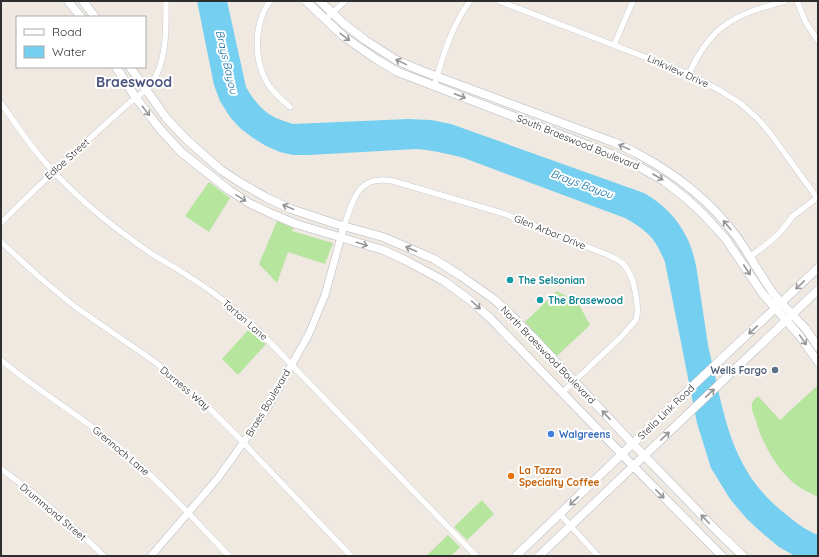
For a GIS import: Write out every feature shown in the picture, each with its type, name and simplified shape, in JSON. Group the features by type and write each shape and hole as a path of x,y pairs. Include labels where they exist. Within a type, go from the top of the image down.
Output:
{"main road":[{"path":"68,1 80,16"},
{"path":"83,1 94,16"},
{"name":"South Braeswood Boulevard","path":"306,1 343,36 398,72 611,154 638,166 664,181 687,199 725,238 760,290 799,336 818,362"},
{"name":"South Braeswood Boulevard","path":"320,1 332,14 365,40 396,60 613,142 639,154 676,177 706,202 724,222 750,257 764,280 806,330 818,347"},
{"name":"North Braeswood Boulevard","path":"117,68 136,98 160,129 181,152 229,190 272,214 296,224 383,250 405,260 444,281 471,301 491,319 563,392 633,466 722,556"},
{"name":"North Braeswood Boulevard","path":"131,68 168,119 186,139 220,169 241,183 291,208 382,237 434,259 495,300 718,532 743,556"},
{"path":"213,178 220,169"},
{"path":"444,281 446,266"},
{"name":"Stella Link Road","path":"516,556 818,268"},
{"name":"Stella Link Road","path":"539,556 818,290"},
{"path":"708,542 718,532"}],"street":[{"path":"136,98 146,90 155,77 160,66 165,37 166,1"},
{"path":"270,1 260,19 258,28 257,41 260,66 270,87 290,107"},
{"path":"325,20 345,1"},
{"path":"434,86 448,41 470,1"},
{"name":"Linkview Drive","path":"499,1 689,74 740,103 757,118 770,133 817,198"},
{"path":"614,45 633,1"},
{"path":"689,74 701,51 712,36 722,27 748,12 785,1"},
{"path":"797,1 805,21 818,41"},
{"name":"Edloe Street","path":"1,223 54,171 136,98"},
{"name":"Tartan Lane","path":"1,103 28,142 76,193 119,230 152,254 189,276 241,314 292,364 476,556"},
{"name":"Glen Arbor Drive","path":"344,226 351,205 360,189 370,182 383,179 505,214 608,255 621,262 632,279 636,301 636,320 621,337 563,392"},
{"path":"750,257 772,240 793,216 817,198"},
{"name":"Braes Boulevard","path":"151,556 218,478 265,412 309,334 325,295 344,226"},
{"name":"Durness Way","path":"1,242 74,306 160,367 207,406 351,556"},
{"name":"Grennoch Lane","path":"1,360 26,380 114,443 188,513 229,556"},
{"name":"Drummond Street","path":"1,469 36,495 104,556"},
{"path":"560,514 598,556"}],"green space":[{"path":"209,182 230,198 209,232 185,216"},
{"path":"277,221 293,228 292,231 333,243 325,264 288,252 277,283 259,264"},
{"path":"557,291 578,303 590,325 557,356 525,322"},
{"path":"249,329 266,344 238,375 222,359"},
{"path":"818,385 818,497 796,485 776,463 762,437 753,413 752,403 758,396 780,420"},
{"path":"482,500 494,514 467,540 454,527"},
{"path":"448,535 460,547 451,556 426,556"}],"water":[{"name":"Brays Bayou","path":"197,1 227,1 246,87 260,107 277,118 293,124 408,119 431,120 451,124 644,193 663,206 674,217 682,229 693,254 710,356 727,425 739,457 757,486 769,499 795,522 818,535 818,556 795,556 779,547 747,519 730,499 711,468 697,423 665,262 658,247 645,231 625,218 464,158 428,150 416,149 293,155 280,152 266,146 240,128 230,117 220,101 214,85"}],"place":[{"name":"The Selsonian","path":"510,280"},
{"name":"The Brasewood","path":"540,300"},
{"name":"Wells Fargo","path":"775,370"},
{"name":"Walgreens","path":"551,434"},
{"name":"La Tazza Specialty Coffee","path":"511,476"}],"district":[{"name":"Braeswood","path":"134,82"}]}
